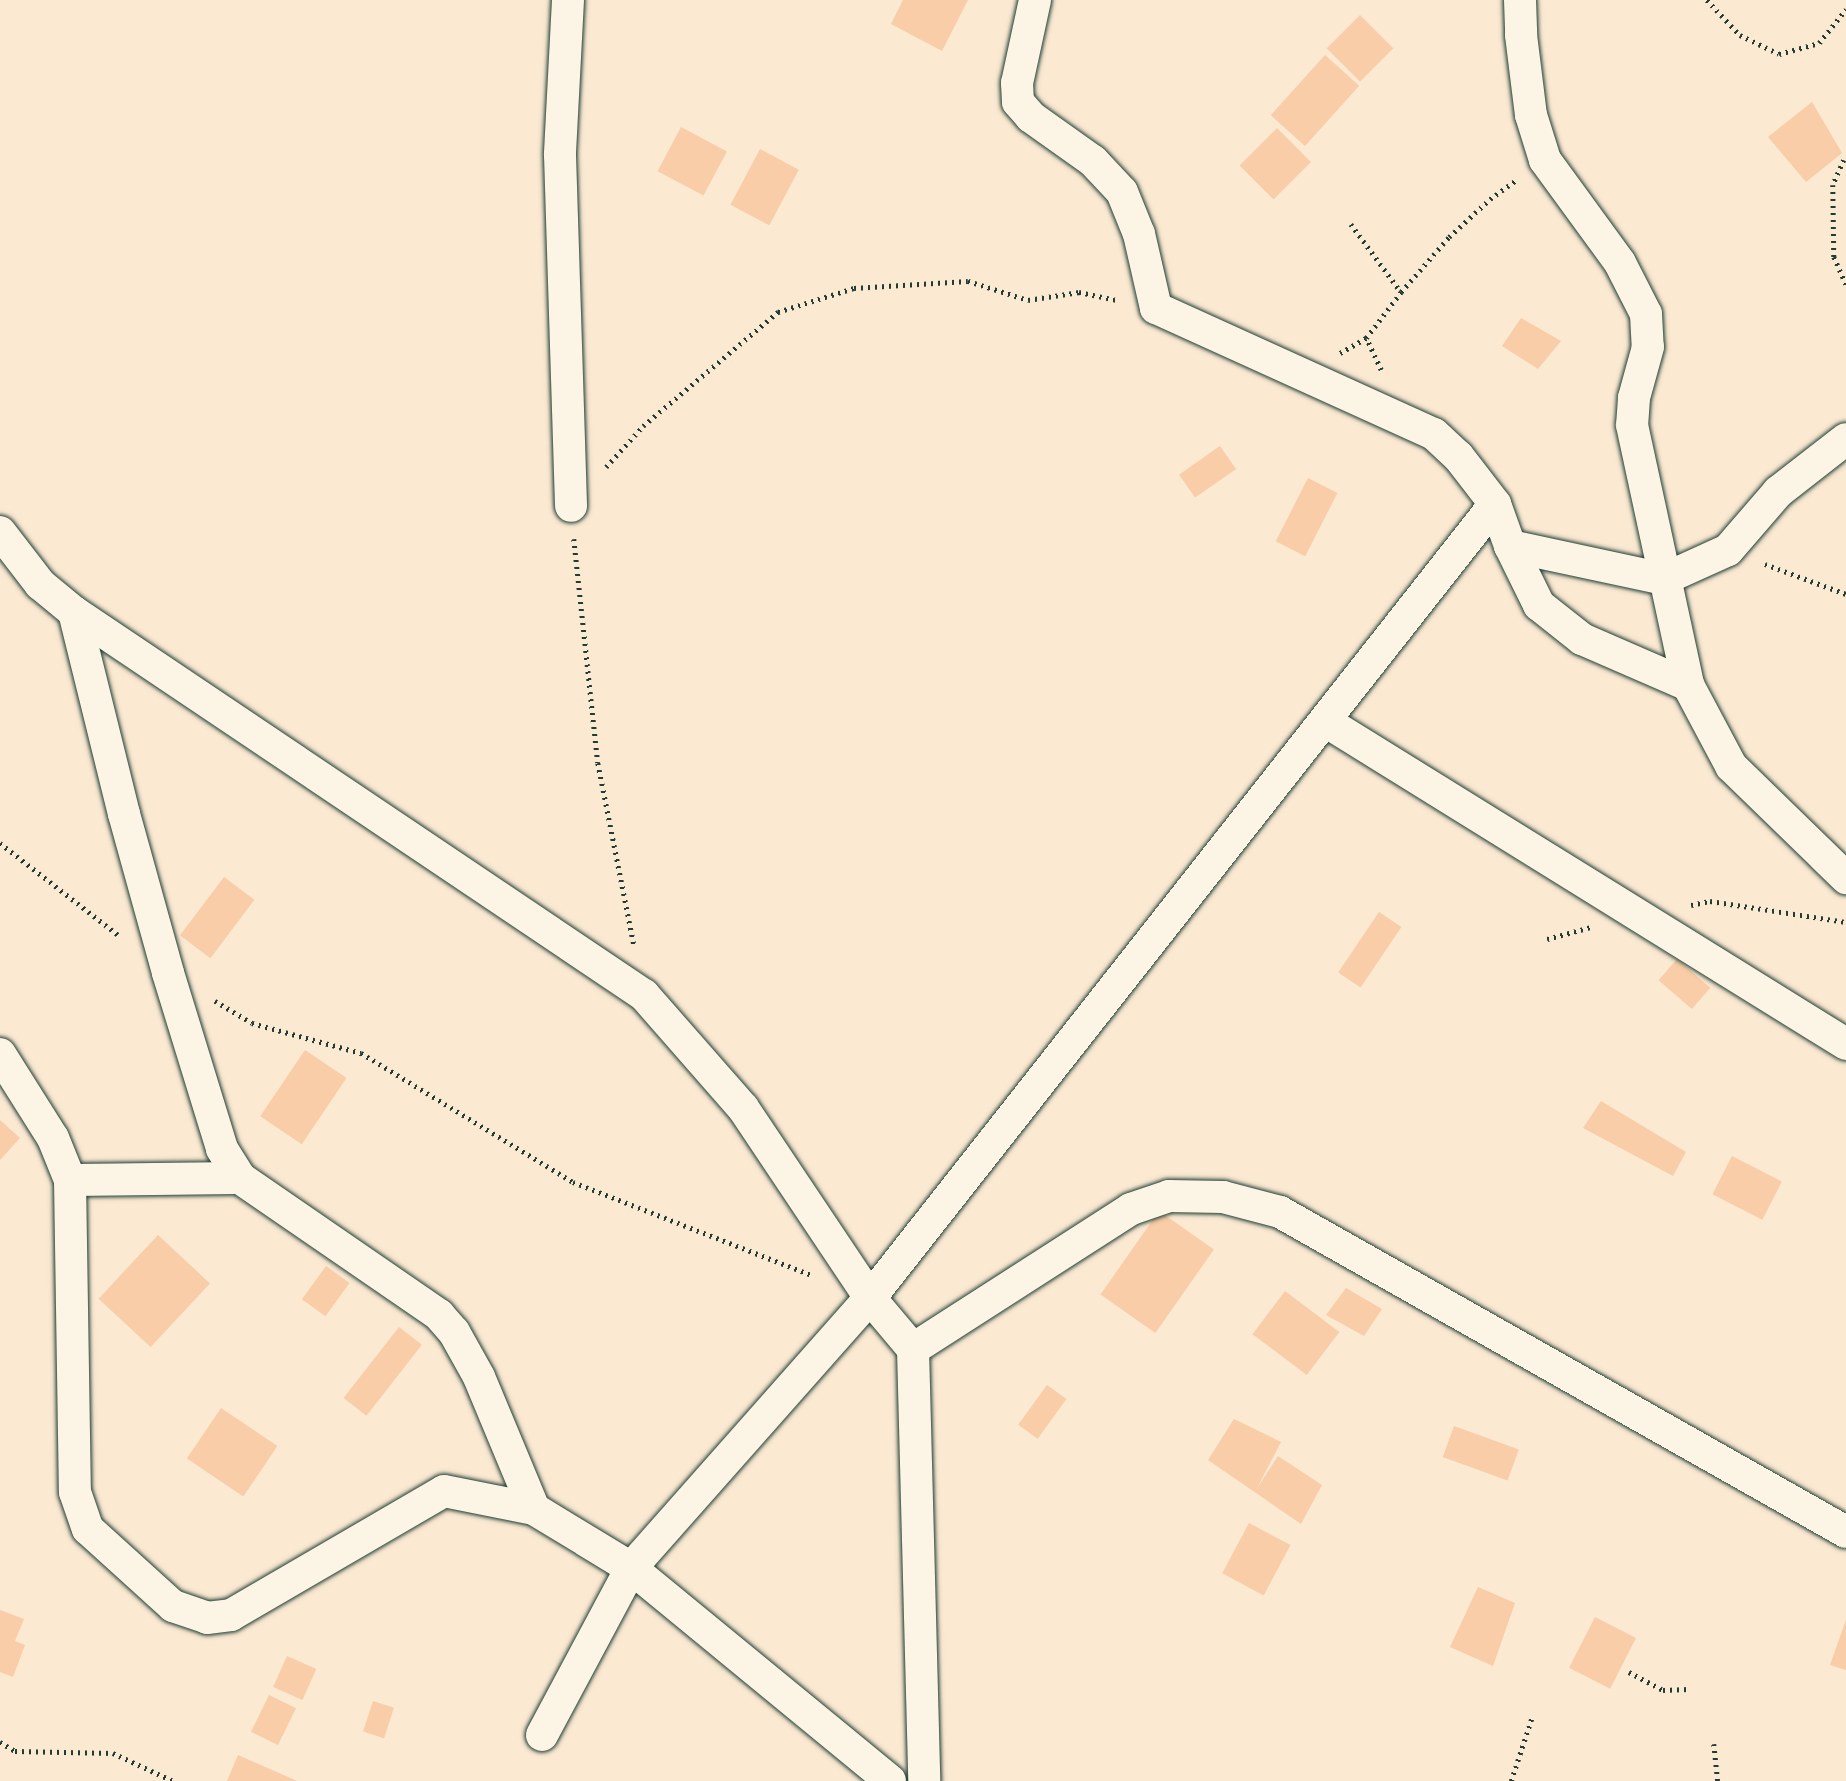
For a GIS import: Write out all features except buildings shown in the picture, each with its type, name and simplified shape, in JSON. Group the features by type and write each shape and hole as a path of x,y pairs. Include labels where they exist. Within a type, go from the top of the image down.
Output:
{"street":[{"path":"568,0 560,155 571,506"},
{"path":"1035,0 1017,83 1018,102 1031,117 1093,161 1122,192 1139,234 1156,308 1250,353 1434,434 1458,456 1495,505 1510,546 1539,605 1582,639 1688,684"},
{"path":"1520,0 1521,35 1531,115 1545,160 1620,263 1646,314 1648,347 1634,398 1632,425 1688,684 1731,766 1846,878"},
{"path":"1510,546 1664,579 1728,550 1778,492 1846,439"},
{"path":"542,1735 631,1568 870,1298 1495,505"},
{"path":"0,532 40,584 74,612 644,995 743,1108 870,1298 913,1349 924,1781"},
{"path":"74,612 168,973 222,1149 240,1178 439,1315 454,1332 479,1377 534,1508"},
{"path":"1325,721 1846,1044"},
{"path":"0,1054 53,1138 69,1180 75,1492 88,1529 173,1606 207,1618 231,1615 444,1491 534,1508 631,1568 890,1781"},
{"path":"69,1180 240,1178"},
{"path":"913,1349 1131,1209 1169,1196 1223,1197 1280,1212 1846,1532"}],"path":[{"path":"1707,0 1740,35 1779,54 1819,43 1846,9"},
{"path":"1402,418 1366,338 1401,292 1449,237 1490,199 1545,160"},
{"path":"1844,160 1833,186 1834,257 1846,284"},
{"path":"1351,224 1401,292"},
{"path":"644,995 598,763 571,506 643,426 778,312 854,288 968,281 1028,300 1079,292 1156,308"},
{"path":"1728,550 1846,594"},
{"path":"0,843 168,973 252,1023 361,1053 573,1182 819,1278"},
{"path":"1629,1672 1663,1690 1689,1689"},
{"path":"1511,1781 1532,1717"},
{"path":"0,1742 15,1751 113,1753 173,1781"},
{"path":"1714,1744 1718,1781"}]}
